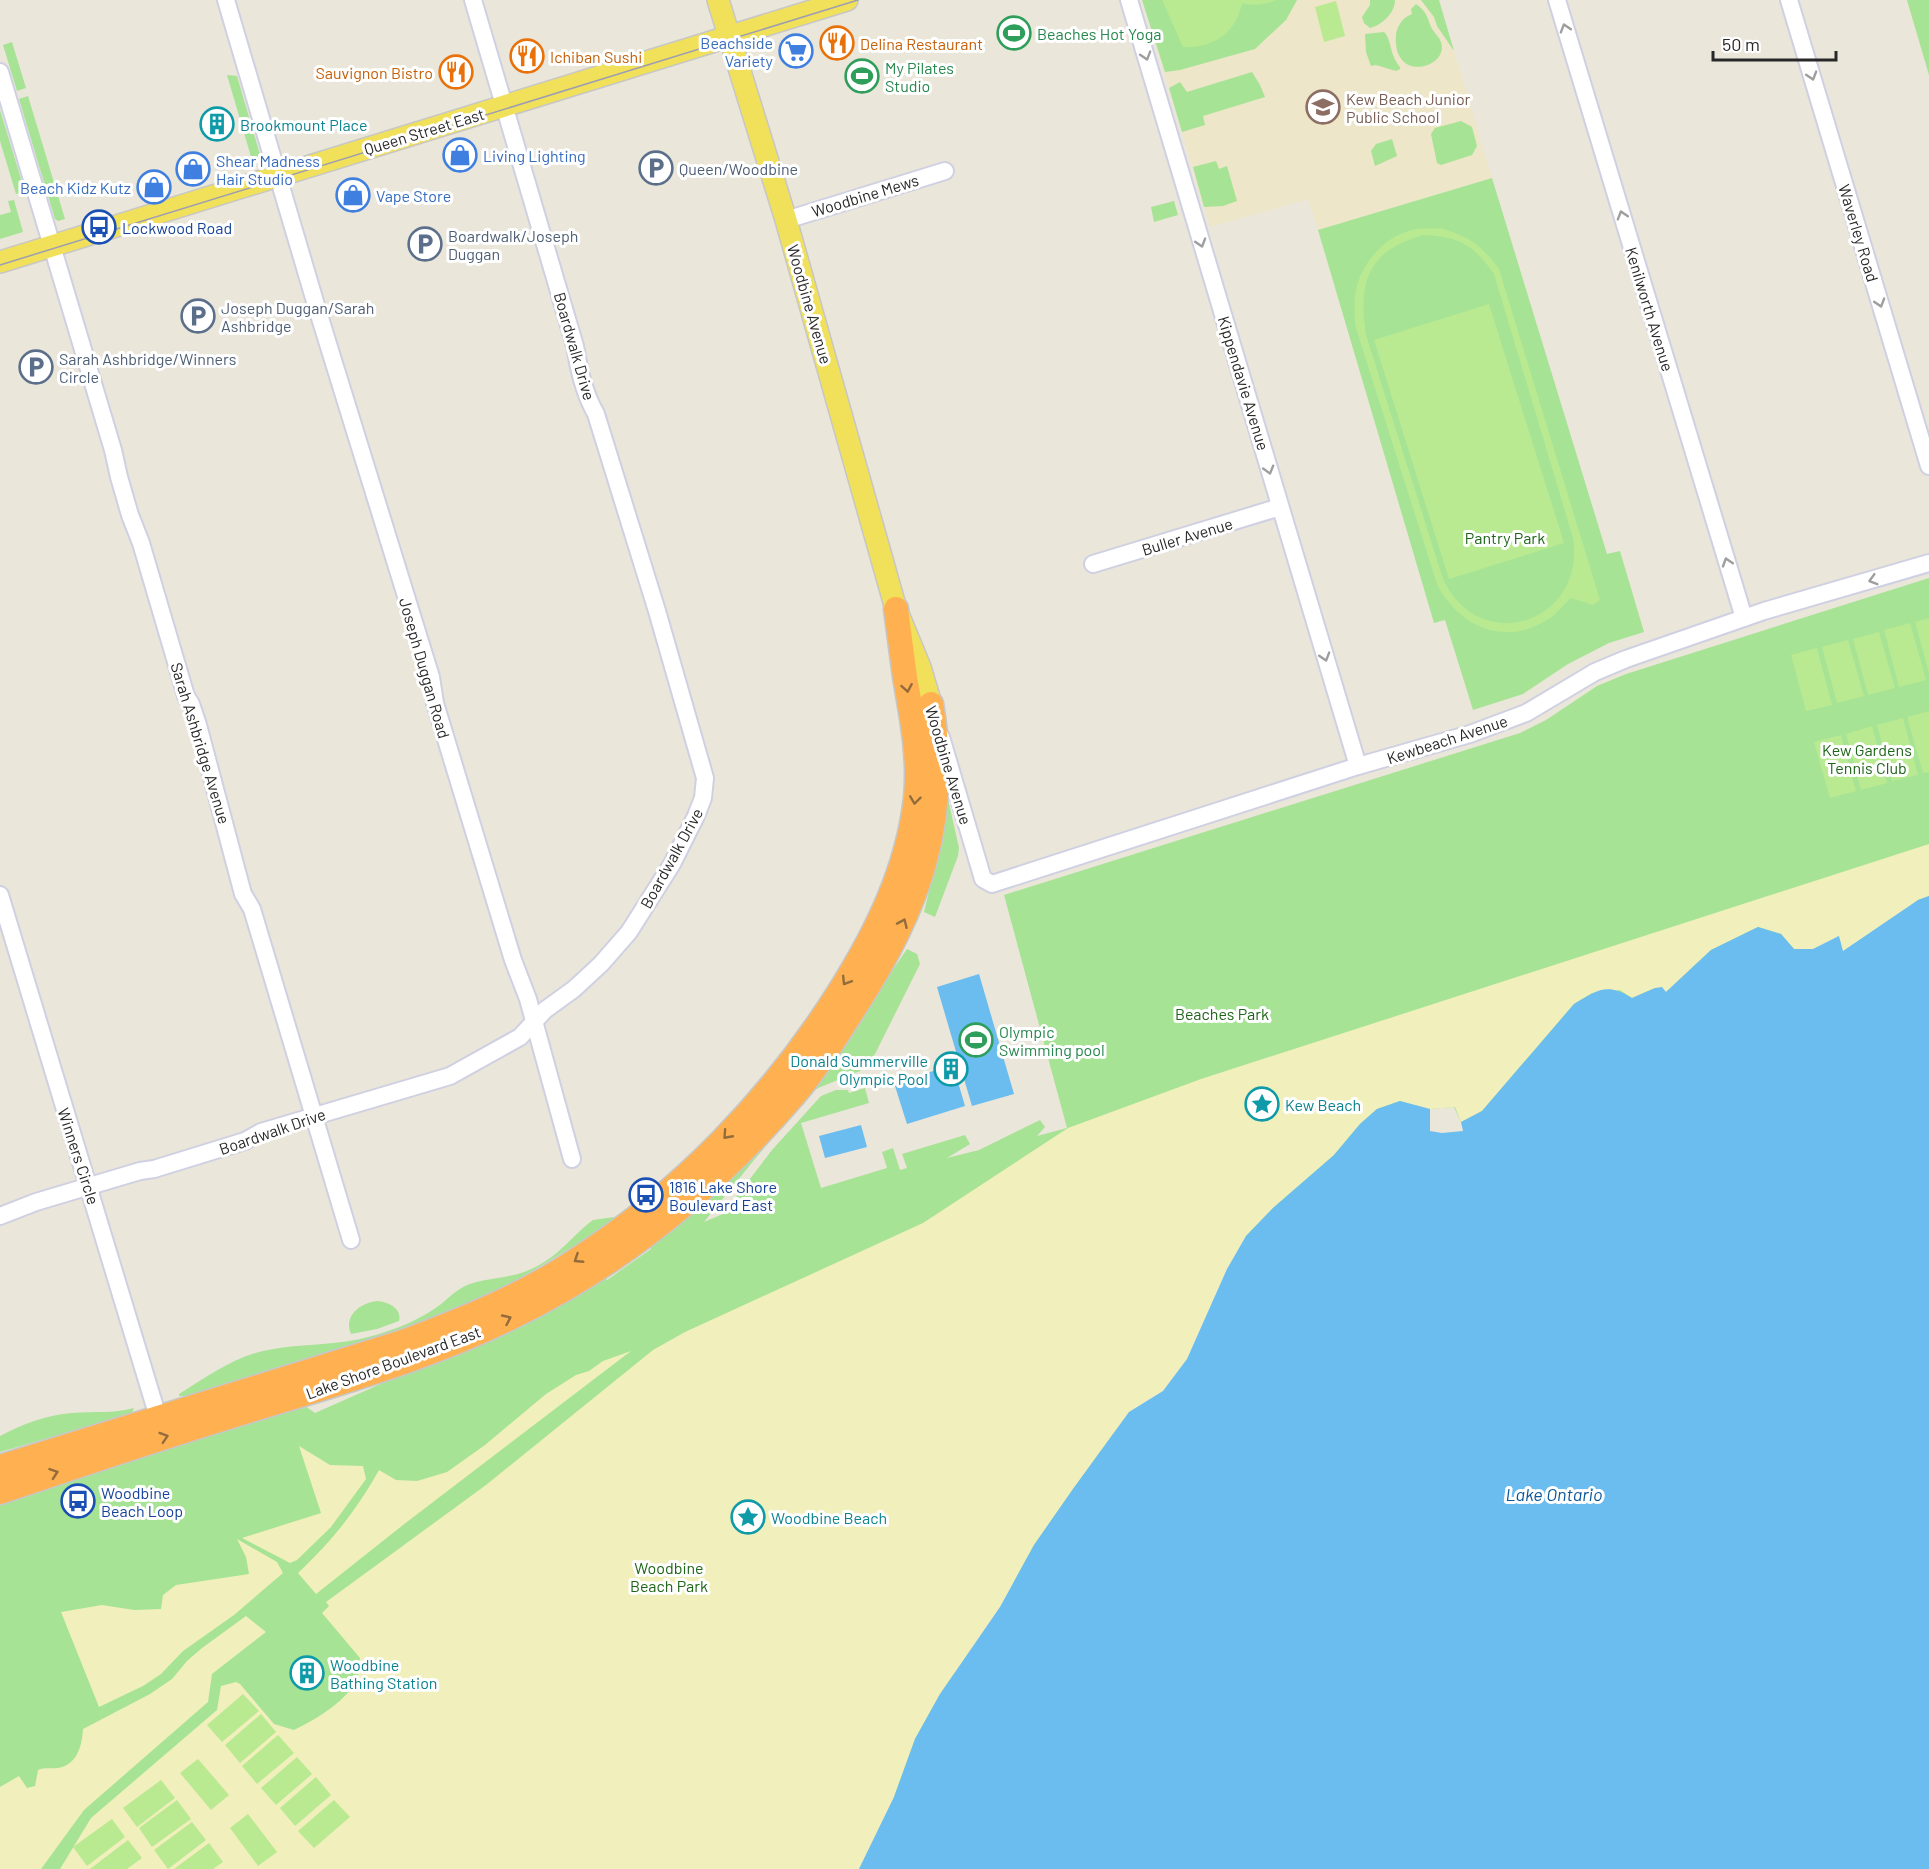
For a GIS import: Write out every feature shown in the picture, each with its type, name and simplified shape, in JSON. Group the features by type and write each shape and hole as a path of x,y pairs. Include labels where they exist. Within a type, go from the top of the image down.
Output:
{"highway":[{"name":"Woodbine Avenue","path":"897,609 916,742"},
{"name":"Lake Shore Boulevard East","path":"0,1492 169,1436 368,1375 451,1345 550,1298 641,1240 680,1209 719,1174 795,1094 845,1024 880,969 898,933 919,884 932,830 937,796 936,732 931,704"},
{"name":"Lake Shore Boulevard East","path":"0,1467 394,1346 444,1327 509,1298 572,1263 606,1241 666,1194 708,1156 779,1078 820,1022 860,960 884,912 902,863 916,796 916,742"}],"main road":[{"name":"Woodbine Avenue","path":"718,0 786,220 897,609 920,667 931,704"},
{"name":"Queen Street East","path":"0,262 847,0"}],"street":[{"name":"Joseph Duggan Road","path":"226,0 315,305 431,677 435,703 513,960 528,999 572,1159"},
{"name":"Boardwalk Drive","path":"0,1216 36,1202 245,1141 261,1132 450,1076 520,1037 545,1010 574,989 601,964 629,932 672,864 696,816 703,798 705,778 657,611 596,414 587,398 575,346 473,0"},
{"name":"Kippendavie Avenue","path":"1129,0 1358,766"},
{"name":"Kenilworth Avenue","path":"1557,0 1744,618"},
{"name":"Waverley Road","path":"1789,0 1929,466"},
{"path":"0,72 53,245"},
{"name":"Woodbine Mews","path":"786,220 945,171"},
{"name":"Sarah Ashbridge Avenue","path":"53,245 130,515 141,543 186,696 198,725 231,842 232,858 243,894 252,909 351,1240"},
{"name":"Buller Avenue","path":"1093,564 1280,507"},
{"name":"Kewbeach Avenue","path":"992,884 1358,766 1470,734 1526,713 1595,672 1626,659 1744,618 1929,563"},
{"name":"Woodbine Avenue","path":"931,704 983,879 992,884"},
{"name":"Winners Circle","path":"0,895 158,1417"}],"shaded area":[{"name":"Kew Beach Junior Public School","path":"1143,0 1439,0 1492,178 1318,230 1308,199 1210,227"}],"green space":[{"path":"1142,0 1297,0 1286,20 1255,49 1165,72"},
{"path":"1162,0 1276,0 1259,4 1242,3 1234,23 1222,37 1204,45 1183,47"},
{"path":"1370,0 1395,0 1393,9 1387,18 1370,28 1364,23 1362,17 1370,5"},
{"path":"1421,0 1439,0 1454,51 1437,26 1434,17"},
{"path":"1907,0 1929,0 1929,75 1909,7"},
{"path":"1336,1 1345,36 1324,42 1315,7"},
{"path":"1416,4 1426,14 1442,48 1439,57 1432,63 1422,66 1412,66 1403,61 1397,51 1398,28 1403,20 1412,14 1411,9"},
{"path":"1384,32 1400,67 1396,71 1376,65 1371,66 1366,52 1365,34"},
{"path":"12,42 26,88 17,91 3,45"},
{"path":"1252,72 1265,97 1203,116 1205,125 1182,132 1169,88 1180,82 1187,92"},
{"path":"227,75 237,76 261,158 252,160"},
{"path":"28,96 65,219 58,221 55,219 19,99"},
{"path":"0,110 25,192 16,194 0,141"},
{"path":"1461,121 1472,127 1477,146 1472,155 1441,165 1437,163 1431,134 1435,128"},
{"path":"1392,139 1397,156 1375,166 1371,151 1376,144"},
{"path":"1216,161 1219,169 1227,166 1237,201 1223,206 1204,207 1193,167"},
{"name":"Pantry Park","path":"1492,178 1607,554 1620,551 1644,632 1609,643 1568,664 1523,694 1473,710 1445,620 1434,623 1318,230"},
{"path":"14,200 23,232 0,239 0,215 11,212 8,201"},
{"path":"1174,201 1178,215 1154,222 1151,207"},
{"path":"1441,228 1474,243 1499,269 1600,600 1593,605 1571,598 1547,620 1531,628 1515,632 1499,632 1470,621 1446,599 1437,584 1355,325 1357,285 1367,263 1375,253 1394,237 1405,232","holes":["1423,235 1456,240 1472,249 1494,274 1573,538 1573,568 1563,592 1547,609 1526,620 1503,623 1480,618 1459,603 1443,579 1366,335 1364,299 1370,271 1389,250"]},
{"path":"1489,304 1564,543 1449,579 1374,340"},
{"name":"Woodbine Beach Park","path":"1929,578 1929,896 1838,936 1461,1122 1454,1107 1430,1109 1400,1101 1246,1236 957,1667 859,1869 0,1869 0,1500 301,1403 315,1413 419,1367 604,1275 607,1280 651,1249 649,1244 831,1060 907,949 917,954 920,964 875,1054 860,1071 818,1088 809,1095 704,1222 723,1214 772,1150 821,1096 836,1090 848,1090 849,1093 865,1088 869,1103 801,1123 821,1188 887,1168 882,1152 893,1148 900,1170 907,1168 902,1154 965,1135 970,1144 947,1158 979,1150 1040,1120 1045,1127 1037,1136 1067,1128 1004,895 1520,733 1546,720 1597,686 1626,674"},
{"path":"1929,618 1929,673 1915,622"},
{"path":"1910,623 1926,680 1899,687 1884,630"},
{"path":"1879,632 1895,688 1868,695 1853,639"},
{"path":"1848,640 1864,696 1837,703 1822,647"},
{"path":"1817,648 1832,705 1806,711 1791,655"},
{"path":"1929,711 1929,772 1923,773 1907,717"},
{"path":"1903,718 1918,775 1892,781 1877,725"},
{"name":"Kew Gardens Tennis Club","path":"1872,726 1887,783 1861,790 1846,734"},
{"path":"1841,735 1856,791 1830,798 1814,742"},
{"path":"948,799 959,848 935,917 924,912"},
{"path":"614,1217 616,1219 530,1272 486,1296 441,1316 316,1359 189,1396 179,1396 222,1368 256,1353 359,1339 404,1325 434,1309 463,1287 517,1274 535,1267 552,1256 593,1220"},
{"path":"377,1301 390,1304 396,1309 399,1321 377,1329 351,1334 349,1322 351,1316 365,1304"},
{"path":"134,1408 132,1413 127,1415 0,1452 0,1436 35,1421 63,1414 111,1412"},
{"path":"243,1694 259,1711 222,1742 207,1725"},
{"path":"261,1714 276,1732 240,1763 225,1745"},
{"path":"278,1735 294,1753 257,1784 242,1766"},
{"path":"297,1757 312,1774 276,1805 261,1788"},
{"path":"198,1759 229,1795 211,1810 180,1773"},
{"path":"316,1777 331,1795 295,1826 280,1808"},
{"path":"161,1780 175,1798 137,1827 123,1808"},
{"path":"177,1800 191,1819 152,1847 139,1828"},
{"path":"334,1800 350,1817 314,1848 298,1831"},
{"path":"248,1814 277,1852 258,1866 230,1828"},
{"path":"112,1819 125,1837 87,1866 73,1847"},
{"path":"192,1822 206,1840 168,1869 154,1850"},
{"path":"128,1840 142,1858 127,1869 90,1869"},
{"path":"209,1843 223,1862 213,1869 174,1869"}],"sand":[{"name":"Woodbine Beach","path":"1929,844 1929,896 1918,900 1843,952 1838,936 1813,949 1794,949 1781,934 1758,927 1711,950 1666,992 1655,988 1632,998 1620,990 1592,993 1574,1004 1482,1111 1461,1122 1455,1107 1430,1109 1400,1101 1377,1109 1360,1124 1334,1155 1273,1208 1246,1236 1227,1269 1187,1359 1163,1391 1129,1412 1034,1545 1000,1607 940,1694 915,1739 894,1797 859,1869 60,1869 91,1818 217,1710 221,1686 236,1682 240,1684 274,1724 294,1730 312,1721 339,1701 347,1694 357,1678 360,1658 322,1613 329,1606 326,1602 486,1485 653,1350 685,1332 923,1223 1068,1128 1201,1079"},
{"path":"631,1351 316,1594 298,1573 343,1525 379,1470 396,1480 417,1481 447,1472 485,1445 546,1394 603,1361"},
{"path":"299,1446 330,1465 363,1466 366,1479 331,1527 297,1560 290,1563 242,1538 321,1513"},
{"path":"237,1539 277,1562 283,1573 234,1615 183,1651 161,1674 143,1686 99,1707 61,1612 102,1605 134,1610 161,1609 163,1595 176,1585 249,1574 246,1557"},
{"path":"246,1616 266,1632 212,1674 208,1702 84,1810 41,1869 0,1869 0,1787 19,1776 27,1788 35,1786 38,1770 58,1768 70,1763 80,1748 83,1729 150,1694 172,1679 202,1648"}],"water":[{"name":"Lake Ontario","path":"1929,896 1929,1869 859,1869 894,1797 915,1739 940,1694 1000,1607 1034,1545 1129,1412 1163,1391 1187,1359 1227,1269 1246,1236 1273,1208 1334,1155 1360,1124 1377,1109 1400,1101 1430,1109 1430,1131 1442,1133 1463,1131 1461,1122 1482,1111 1574,1004 1589,995 1609,989 1632,998 1655,988 1662,987 1666,992 1711,950 1758,927 1781,934 1794,949 1813,949 1839,936 1843,951 1918,900"},
{"name":"Olympic Swimming pool","path":"979,974 1014,1094 972,1106 937,987"},
{"path":"953,1065 965,1106 907,1124 894,1083"},
{"path":"861,1125 867,1147 825,1158 819,1136"}],"tram line":[{"path":"0,265 858,0"}],"place":[{"name":"Beaches Hot Yoga","path":"1014,33"},
{"name":"Delina Restaurant","path":"837,43"},
{"name":"Beachside Variety","path":"796,51"},
{"name":"Ichiban Sushi","path":"527,56"},
{"name":"Sauvignon Bistro","path":"456,72"},
{"name":"My Pilates Studio","path":"862,76"},
{"name":"Kew Beach Junior Public School","path":"1323,107"},
{"name":"Brookmount Place","path":"217,124"},
{"name":"Living Lighting","path":"460,155"},
{"name":"Queen/Woodbine","path":"656,168"},
{"name":"Shear Madness Hair Studio","path":"193,169"},
{"name":"Beach Kidz Kutz","path":"154,187"},
{"name":"Vape Store","path":"353,195"},
{"name":"Lockwood Road","path":"99,227"},
{"name":"Boardwalk/Joseph Duggan","path":"425,244"},
{"name":"Joseph Duggan/Sarah Ashbridge","path":"198,316"},
{"name":"Sarah Ashbridge/Winners Circle","path":"36,367"},
{"name":"Olympic Swimming pool","path":"976,1040"},
{"name":"Donald Summerville Olympic Pool","path":"951,1069"},
{"name":"Kew Beach","path":"1262,1104"},
{"name":"1816 Lake Shore Boulevard East","path":"646,1195"},
{"name":"Woodbine Beach Loop","path":"78,1501"},
{"name":"Woodbine Beach","path":"748,1517"},
{"name":"Woodbine Bathing Station","path":"307,1673"}],"park label":[{"name":"Beaches Park","path":"1222,1013"}]}
